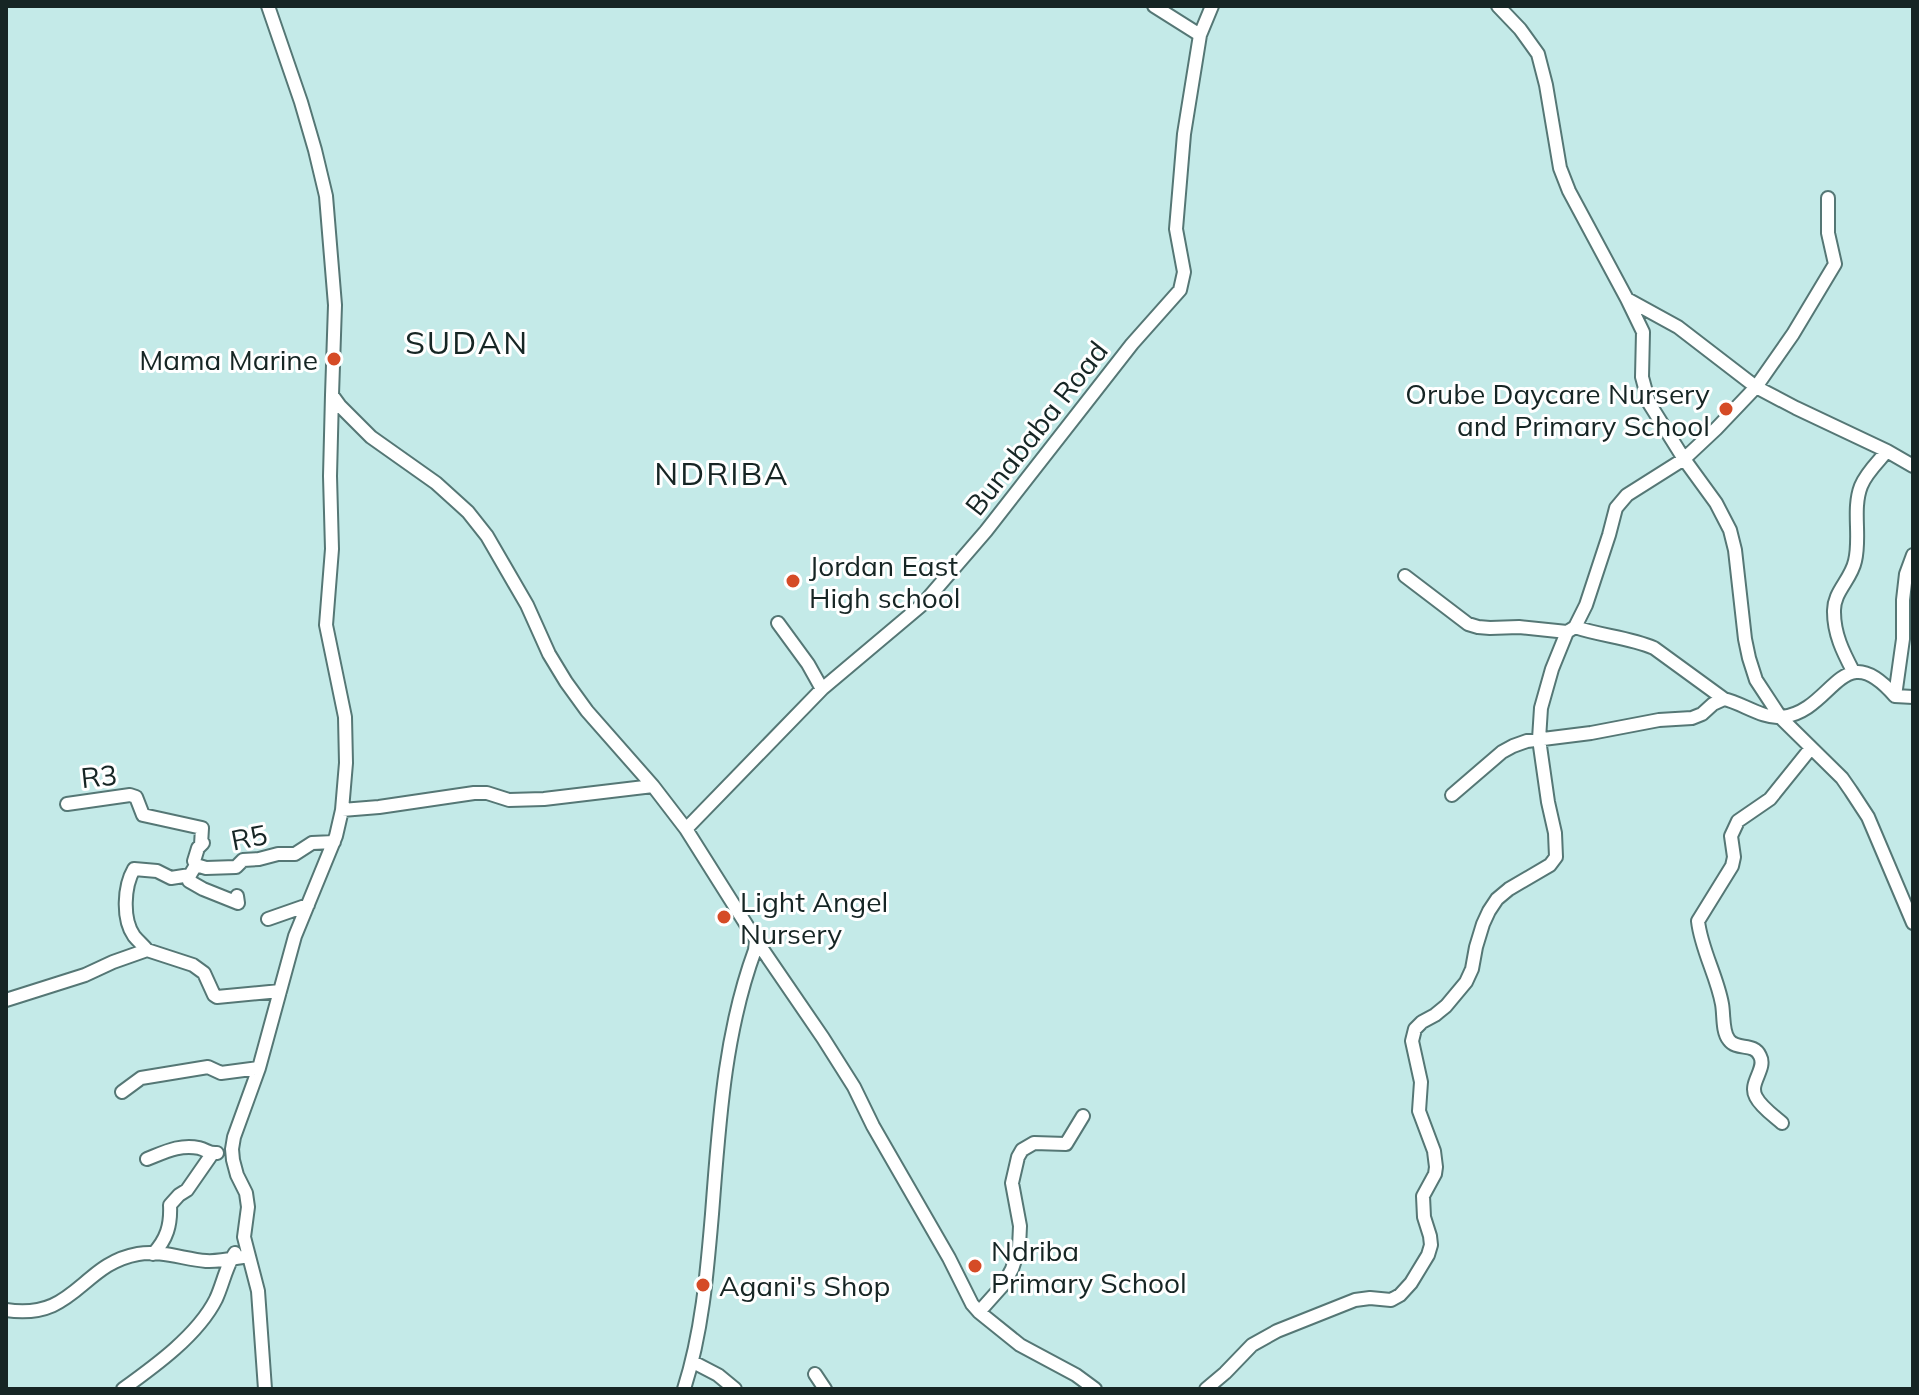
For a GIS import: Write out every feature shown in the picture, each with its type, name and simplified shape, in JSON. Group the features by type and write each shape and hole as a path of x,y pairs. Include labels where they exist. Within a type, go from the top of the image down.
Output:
{"street":[{"path":"265,1389 258,1291 244,1237 248,1207 232,1149 259,1068 295,936 334,842 342,810 346,763 345,717 326,625 332,549 330,476 335,305 326,196 301,102 268,6"},
{"path":"1154,6 1200,35"},
{"name":"Bunababa Road","path":"686,829 822,689 923,604 986,531 1132,344 1180,290 1184,272 1176,229 1184,134 1200,35 1212,6"},
{"path":"1498,6 1538,54 1560,168 1643,332 1642,377 1649,403 1716,503 1730,530 1749,658 1756,680 1781,718 1842,778 1868,817 1913,923"},
{"path":"1206,1389 1252,1345 1277,1331 1355,1300 1391,1300 1400,1295 1428,1255 1431,1245 1423,1196 1436,1167 1429,1135 1419,1111 1421,1082 1412,1041 1415,1029 1446,1006 1466,982 1483,924 1497,899 1550,865 1556,857 1555,833 1539,739 1544,697 1552,669 1586,605 1616,508 1627,495 1684,459 1716,429 1756,387 1793,334 1835,264 1828,233 1828,198"},
{"path":"1627,299 1678,327 1756,387 1913,466"},
{"path":"332,395 371,437 436,483 468,512 487,536 566,682 686,829 823,1038 854,1087 979,1312 1020,1345 1076,1375 1095,1389"},
{"path":"1853,671 1836,632 1834,602 1855,565 1860,488 1887,451"},
{"path":"1895,696 1903,639 1906,574 1913,555"},
{"path":"1405,576 1468,624 1478,627 1571,629 1642,643 1654,648 1724,699 1781,718 1805,708 1853,671 1865,671 1876,677 1895,696 1913,697"},
{"path":"778,623 822,689"},
{"path":"1452,795 1502,752 1527,741 1659,720 1692,718 1724,699"},
{"path":"1782,1123 1756,1097 1754,1091 1762,1061 1760,1055 1749,1046 1734,1044 1726,1037 1719,992 1698,921 1732,866 1731,836 1738,821 1770,799 1811,748"},
{"path":"342,810 474,793 487,793 509,800 544,799 653,786"},
{"name":"R3","path":"67,804 130,795 136,797 143,815 202,828 202,844"},
{"name":"R5","path":"202,844 194,855 193,870 236,867 243,860 295,854 312,843 334,842"},
{"path":"193,870 171,878 157,871 134,869 124,903 135,937 147,950 193,965 204,973 217,997 280,991"},
{"path":"193,870 189,881 238,903 237,896"},
{"path":"268,919 308,905"},
{"path":"684,1389 693,1362 707,1272 731,1034 756,940"},
{"path":"6,1000 85,975 147,950"},
{"path":"122,1092 141,1078 208,1067 221,1073 259,1068"},
{"path":"979,1312 1004,1284 1019,1248 1020,1226 1012,1183 1018,1157 1022,1150 1034,1143 1066,1144 1083,1116"},
{"path":"147,1159 178,1147 199,1148 212,1154 232,1149"},
{"path":"153,1254 166,1237 170,1205 187,1190 212,1154"},
{"path":"123,1389 168,1355 206,1314 244,1237"},
{"path":"6,1310 32,1312 55,1306 103,1268 140,1253 209,1261 249,1256"},
{"path":"693,1362 718,1375 735,1389"},
{"path":"815,1374 825,1389"}],"place":[{"name":"Mama Marine","path":"334,359"},
{"name":"Orube Daycare Nursery and Primary School","path":"1726,409"},
{"name":"Jordan East High school","path":"793,581"},
{"name":"Light Angel Nursery","path":"724,917"},
{"name":"Ndriba Primary School","path":"975,1266"},
{"name":"Agani's Shop","path":"703,1285"}],"district":[{"name":"SUDAN","path":"467,342"},
{"name":"NDRIBA","path":"722,473"}]}
